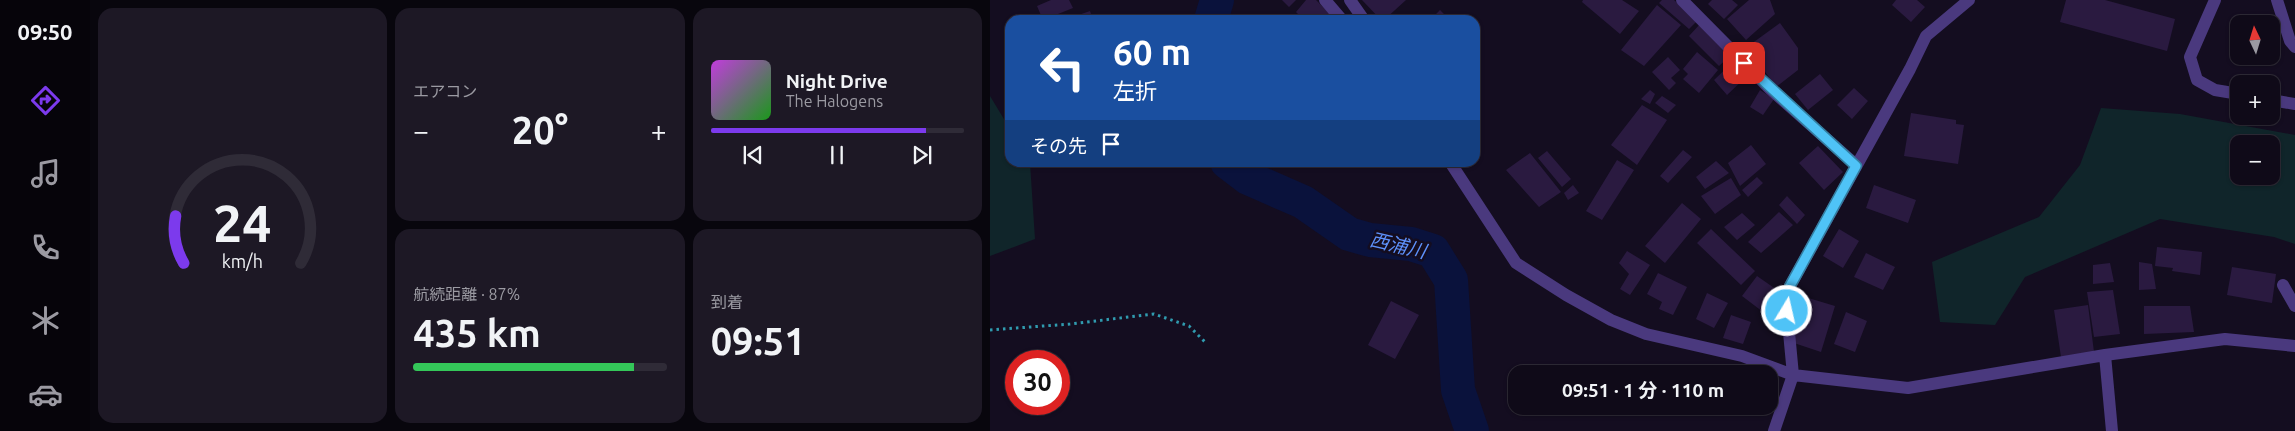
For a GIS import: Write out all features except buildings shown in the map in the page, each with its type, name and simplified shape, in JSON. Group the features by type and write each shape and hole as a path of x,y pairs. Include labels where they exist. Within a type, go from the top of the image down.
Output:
{"street":[{"path":"1325,0 1338,15"},
{"path":"1350,0 1360,15"},
{"path":"1682,0 1769,88 1856,166"},
{"path":"1774,431 1793,375 1787,311 1790,286 1910,69 1926,36 1969,0"},
{"path":"2215,0 2190,57 2197,80 2216,90 2230,92"},
{"path":"2277,0 2290,41 2295,47"},
{"path":"2280,102 2295,104"},
{"path":"1453,167 1516,263 1566,296 1611,320 1646,334 1742,356 1793,375 1908,388 2104,355 2225,340 2295,346"},
{"path":"2283,285 2295,306"},
{"path":"2104,355 2112,431"}],"path":[{"path":"990,330 1070,324 1154,314 1188,326 1208,344"}],"green space":[{"path":"990,96 1005,121 1005,167 1030,167 1035,239 990,256"},
{"path":"2101,108 2180,114 2230,123 2230,125 2240,125 2295,135 2295,244 2274,237 2160,219 2025,277 1995,325 1940,322 1932,262 2039,217 2080,165"}],"waterway":[{"name":"西浦川","path":"1212,15 1217,0"},
{"name":"西浦川","path":"1234,167 1248,178 1303,202 1349,234 1370,240 1411,244 1433,251 1451,280 1458,390 1472,431"}],"route":[{"path":"1744,63 1856,166 1790,286 1787,311"}]}
